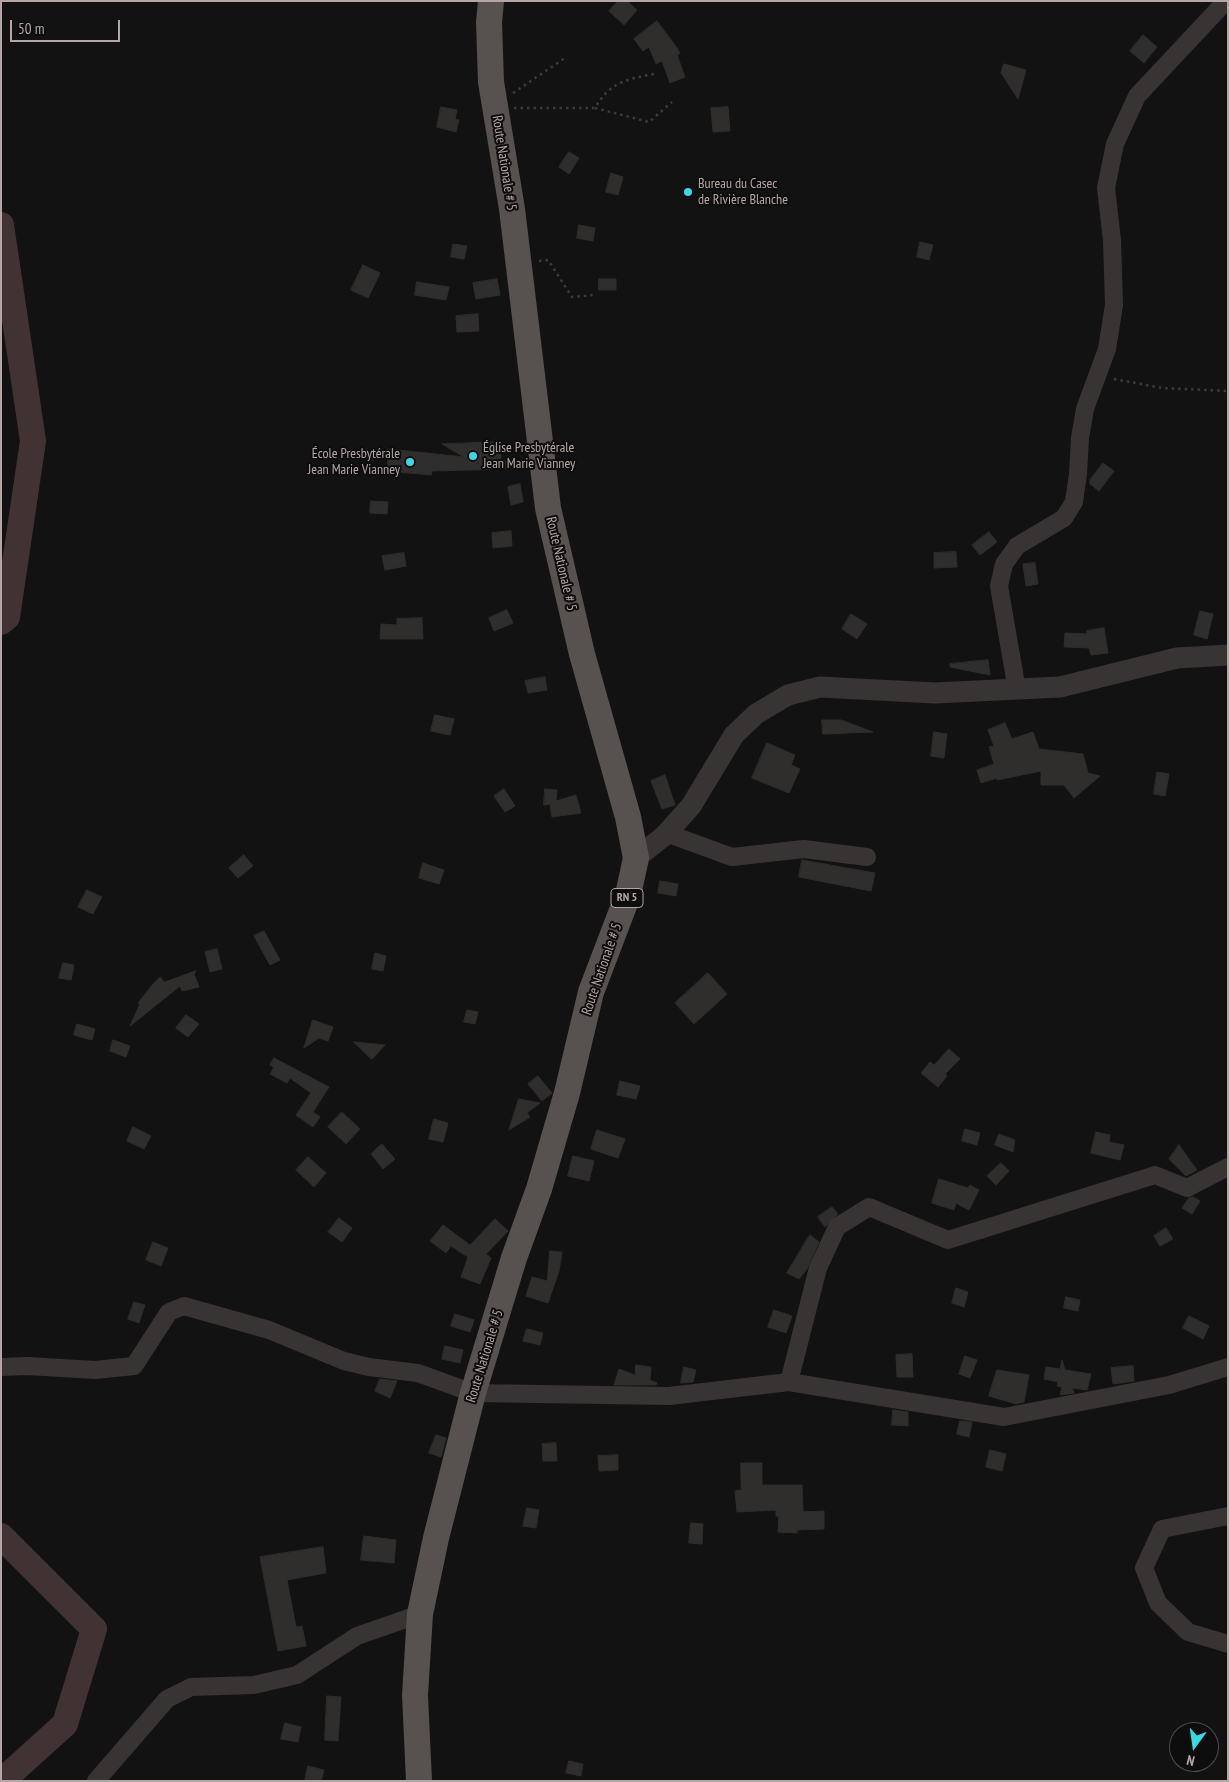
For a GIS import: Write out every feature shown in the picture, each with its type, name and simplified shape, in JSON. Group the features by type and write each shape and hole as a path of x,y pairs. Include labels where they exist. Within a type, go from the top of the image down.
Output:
{"main road":[{"name":"Route Nationale # 5","path":"419,1781 415,1695 420,1614 436,1538 473,1393 514,1258 539,1189 567,1093 591,992 628,895 636,858 628,817 582,654 548,508 512,209 491,82 489,31 492,1"}],"street":[{"path":"1017,690 999,586 1004,564 1017,546 1064,518 1074,502 1080,438 1085,409 1107,349 1114,305 1112,240 1106,188 1114,144 1137,96 1226,1"},
{"path":"636,858 666,834 691,806 734,736 756,714 788,695 820,687 935,693 1060,687 1177,658 1228,655"},
{"path":"666,834 732,857 804,849 867,857"},
{"path":"789,1382 818,1268 833,1235 837,1227 869,1207 948,1240 1155,1175 1187,1188 1228,1167"},
{"path":"1,1367 28,1366 95,1370 134,1366 169,1312 184,1306 269,1330 344,1361 369,1367 418,1373 473,1393 668,1396 789,1382 1004,1417 1169,1384 1228,1367"},
{"path":"1228,1516 1162,1529 1144,1568 1158,1603 1188,1632 1228,1644"},
{"path":"96,1781 166,1700 192,1686 254,1685 297,1675 357,1636 420,1614"}],"path":[{"path":"495,107 565,58"},
{"path":"595,108 603,94 625,79 654,74"},
{"path":"495,107 595,108 649,122 672,102"},
{"path":"518,262 548,260 572,297 593,295"},
{"path":"1097,376 1162,388 1228,391"}],"building":[{"path":"618,1 627,1 637,10 624,25 609,11"},
{"path":"657,21 680,53 677,55 685,77 670,83 662,61 656,64 649,47 643,51 634,39"},
{"path":"1143,35 1157,47 1144,63 1130,51"},
{"path":"1004,64 1026,70 1018,99 1001,73"},
{"path":"441,107 457,110 455,119 459,120 456,132 437,127"},
{"path":"728,107 730,131 713,132 711,108"},
{"path":"569,152 579,158 569,174 559,167"},
{"path":"611,173 623,177 618,195 606,192"},
{"path":"579,225 595,228 593,241 577,238"},
{"path":"920,242 933,245 929,260 917,257"},
{"path":"453,244 467,246 464,259 451,257"},
{"path":"363,265 380,273 368,298 351,290"},
{"path":"497,279 500,295 476,299 473,283"},
{"path":"599,279 616,279 616,290 599,290"},
{"path":"417,282 449,287 446,300 415,295"},
{"path":"478,314 479,331 457,332 456,316"},
{"path":"501,442 501,461 507,461 507,469 432,471 431,475 387,471 389,449 464,457 442,444"},
{"path":"1103,463 1114,471 1099,491 1090,484 1090,480"},
{"path":"520,484 523,502 511,505 508,487"},
{"path":"371,501 388,502 387,514 370,513"},
{"path":"511,531 512,546 493,548 492,533"},
{"path":"989,532 997,542 980,555 972,545"},
{"path":"956,552 957,567 934,568 934,553"},
{"path":"404,553 406,566 385,570 382,556"},
{"path":"1035,563 1038,584 1026,586 1023,564"},
{"path":"507,610 513,623 494,631 489,618"},
{"path":"1200,611 1213,614 1207,639 1194,635"},
{"path":"851,614 867,624 857,639 842,629"},
{"path":"422,618 423,639 380,639 381,624 397,625 397,619"},
{"path":"1104,628 1108,653 1091,655 1089,648 1064,647 1065,633 1087,634 1087,631"},
{"path":"988,660 990,675 950,667 950,664"},
{"path":"545,677 547,690 528,693 525,681"},
{"path":"435,715 454,719 450,735 431,731"},
{"path":"822,720 841,720 873,732 823,734"},
{"path":"1005,723 1012,739 1033,732 1039,749 1083,754 1088,773 1100,776 1074,798 1064,785 1041,785 1041,771 997,780 997,778 981,783 977,770 994,764 989,747 994,746 988,730"},
{"path":"934,732 947,734 944,758 931,756"},
{"path":"767,743 795,755 791,765 800,769 789,793 752,778"},
{"path":"1157,772 1169,774 1165,796 1154,794"},
{"path":"665,775 675,805 662,809 651,781"},
{"path":"504,789 515,806 505,812 494,796"},
{"path":"545,789 557,790 556,801 576,795 581,813 552,817 550,804 544,805"},
{"path":"244,855 253,866 238,878 229,868"},
{"path":"802,860 875,873 871,891 799,877"},
{"path":"423,863 444,870 439,884 419,878"},
{"path":"660,881 678,884 676,896 658,893"},
{"path":"87,890 102,897 93,914 78,907"},
{"path":"264,931 280,960 270,965 254,936"},
{"path":"217,949 222,969 210,972 205,952"},
{"path":"375,953 386,956 383,971 372,969"},
{"path":"63,963 74,965 71,980 59,978"},
{"path":"196,971 194,974 199,987 182,991 180,986 130,1026 140,1004 138,1003 160,977 164,982"},
{"path":"708,973 727,994 694,1024 675,1003"},
{"path":"467,1010 478,1012 475,1024 464,1022"},
{"path":"186,1015 199,1024 188,1037 176,1028"},
{"path":"313,1020 333,1027 328,1041 319,1038 304,1048"},
{"path":"77,1024 95,1029 92,1040 74,1035"},
{"path":"113,1040 130,1046 126,1057 110,1051"},
{"path":"354,1042 385,1045 372,1059"},
{"path":"949,1049 960,1059 945,1074 947,1076 938,1087 921,1073 930,1062 934,1065"},
{"path":"274,1058 329,1087 313,1112 320,1117 313,1127 296,1115 311,1093 290,1078 287,1083 270,1074 274,1067 270,1065"},
{"path":"538,1076 552,1093 542,1101 528,1084"},
{"path":"620,1081 640,1086 636,1099 617,1095"},
{"path":"519,1099 540,1103 527,1113 530,1117 509,1130"},
{"path":"342,1112 360,1129 346,1144 328,1127"},
{"path":"434,1119 448,1123 443,1142 429,1139"},
{"path":"133,1127 151,1136 144,1149 127,1141"},
{"path":"965,1129 980,1133 977,1145 962,1141"},
{"path":"597,1130 625,1139 618,1158 591,1149"},
{"path":"1096,1132 1110,1135 1109,1142 1124,1145 1120,1160 1091,1153"},
{"path":"999,1134 1015,1140 1013,1152 995,1145"},
{"path":"382,1144 395,1159 383,1169 371,1154"},
{"path":"1179,1145 1197,1170 1186,1176 1169,1159"},
{"path":"573,1156 594,1161 589,1181 568,1176"},
{"path":"308,1157 326,1173 314,1187 296,1170"},
{"path":"1001,1163 1009,1171 996,1185 987,1176"},
{"path":"939,1179 968,1188 970,1185 979,1190 969,1210 956,1203 954,1210 932,1203"},
{"path":"1193,1197 1200,1201 1192,1214 1182,1208 1189,1198"},
{"path":"832,1207 838,1214 825,1227 818,1217"},
{"path":"339,1218 352,1228 342,1242 328,1232"},
{"path":"495,1219 508,1231 486,1254 491,1258 480,1284 461,1277 468,1257 451,1246 446,1253 430,1241 443,1225 470,1245"},
{"path":"1166,1228 1173,1239 1160,1246 1154,1236"},
{"path":"810,1235 819,1242 807,1269 799,1279 787,1273"},
{"path":"153,1242 168,1248 161,1266 146,1260"},
{"path":"550,1251 562,1252 559,1271 548,1303 526,1296 532,1277 547,1281"},
{"path":"956,1288 968,1292 964,1307 952,1303"},
{"path":"1066,1297 1080,1300 1078,1311 1064,1308"},
{"path":"134,1302 145,1305 139,1323 128,1319"},
{"path":"774,1310 792,1316 786,1333 768,1327"},
{"path":"455,1314 474,1320 470,1332 451,1326"},
{"path":"1189,1316 1209,1326 1203,1339 1183,1328"},
{"path":"527,1329 543,1333 540,1345 523,1341"},
{"path":"445,1346 463,1350 460,1363 442,1359"},
{"path":"912,1354 913,1377 897,1377 896,1355"},
{"path":"965,1356 977,1360 970,1378 959,1374"},
{"path":"1062,1360 1065,1370 1091,1374 1087,1390 1072,1388 1074,1393 1060,1395 1062,1387 1057,1386 1058,1382 1044,1379 1046,1367 1060,1369"},
{"path":"636,1365 651,1367 650,1380 657,1383 656,1385 614,1385 619,1369 635,1375"},
{"path":"1133,1366 1134,1381 1113,1384 1111,1368"},
{"path":"684,1367 696,1370 693,1382 681,1383"},
{"path":"997,1370 1029,1375 1024,1402 1016,1404 989,1396"},
{"path":"380,1379 397,1381 390,1398 375,1391"},
{"path":"893,1410 908,1412 908,1426 892,1425"},
{"path":"960,1421 972,1422 969,1437 957,1434"},
{"path":"436,1435 446,1438 441,1457 429,1453"},
{"path":"556,1443 557,1461 543,1461 542,1444"},
{"path":"990,1450 1006,1454 1002,1471 986,1467"},
{"path":"618,1455 618,1470 599,1471 598,1456"},
{"path":"741,1463 762,1463 762,1485 802,1485 803,1512 824,1511 824,1529 797,1530 797,1533 778,1532 779,1516 776,1516 776,1510 737,1512 735,1491 741,1490"},
{"path":"527,1508 539,1510 536,1528 523,1526"},
{"path":"691,1523 703,1524 702,1544 689,1543"},
{"path":"364,1536 396,1540 394,1563 361,1560"},
{"path":"323,1547 326,1573 287,1580 296,1627 302,1626 306,1646 278,1651 260,1557"},
{"path":"327,1696 341,1697 338,1741 325,1740"},
{"path":"285,1723 301,1727 298,1742 281,1739"},
{"path":"569,1761 583,1764 581,1776 566,1773"},
{"path":"308,1766 324,1770 321,1781 305,1781"}],"waterway":[{"path":"1,225 33,441 7,617 1,622"},
{"path":"1,1536 94,1629 65,1724 2,1781"}],"place":[{"name":"Bureau du Casec de Rivière Blanche","path":"688,192"},
{"name":"Église Presbytérale Jean Marie Vianney","path":"473,456"},
{"name":"École Presbytérale Jean Marie Vianney","path":"410,462"}]}
